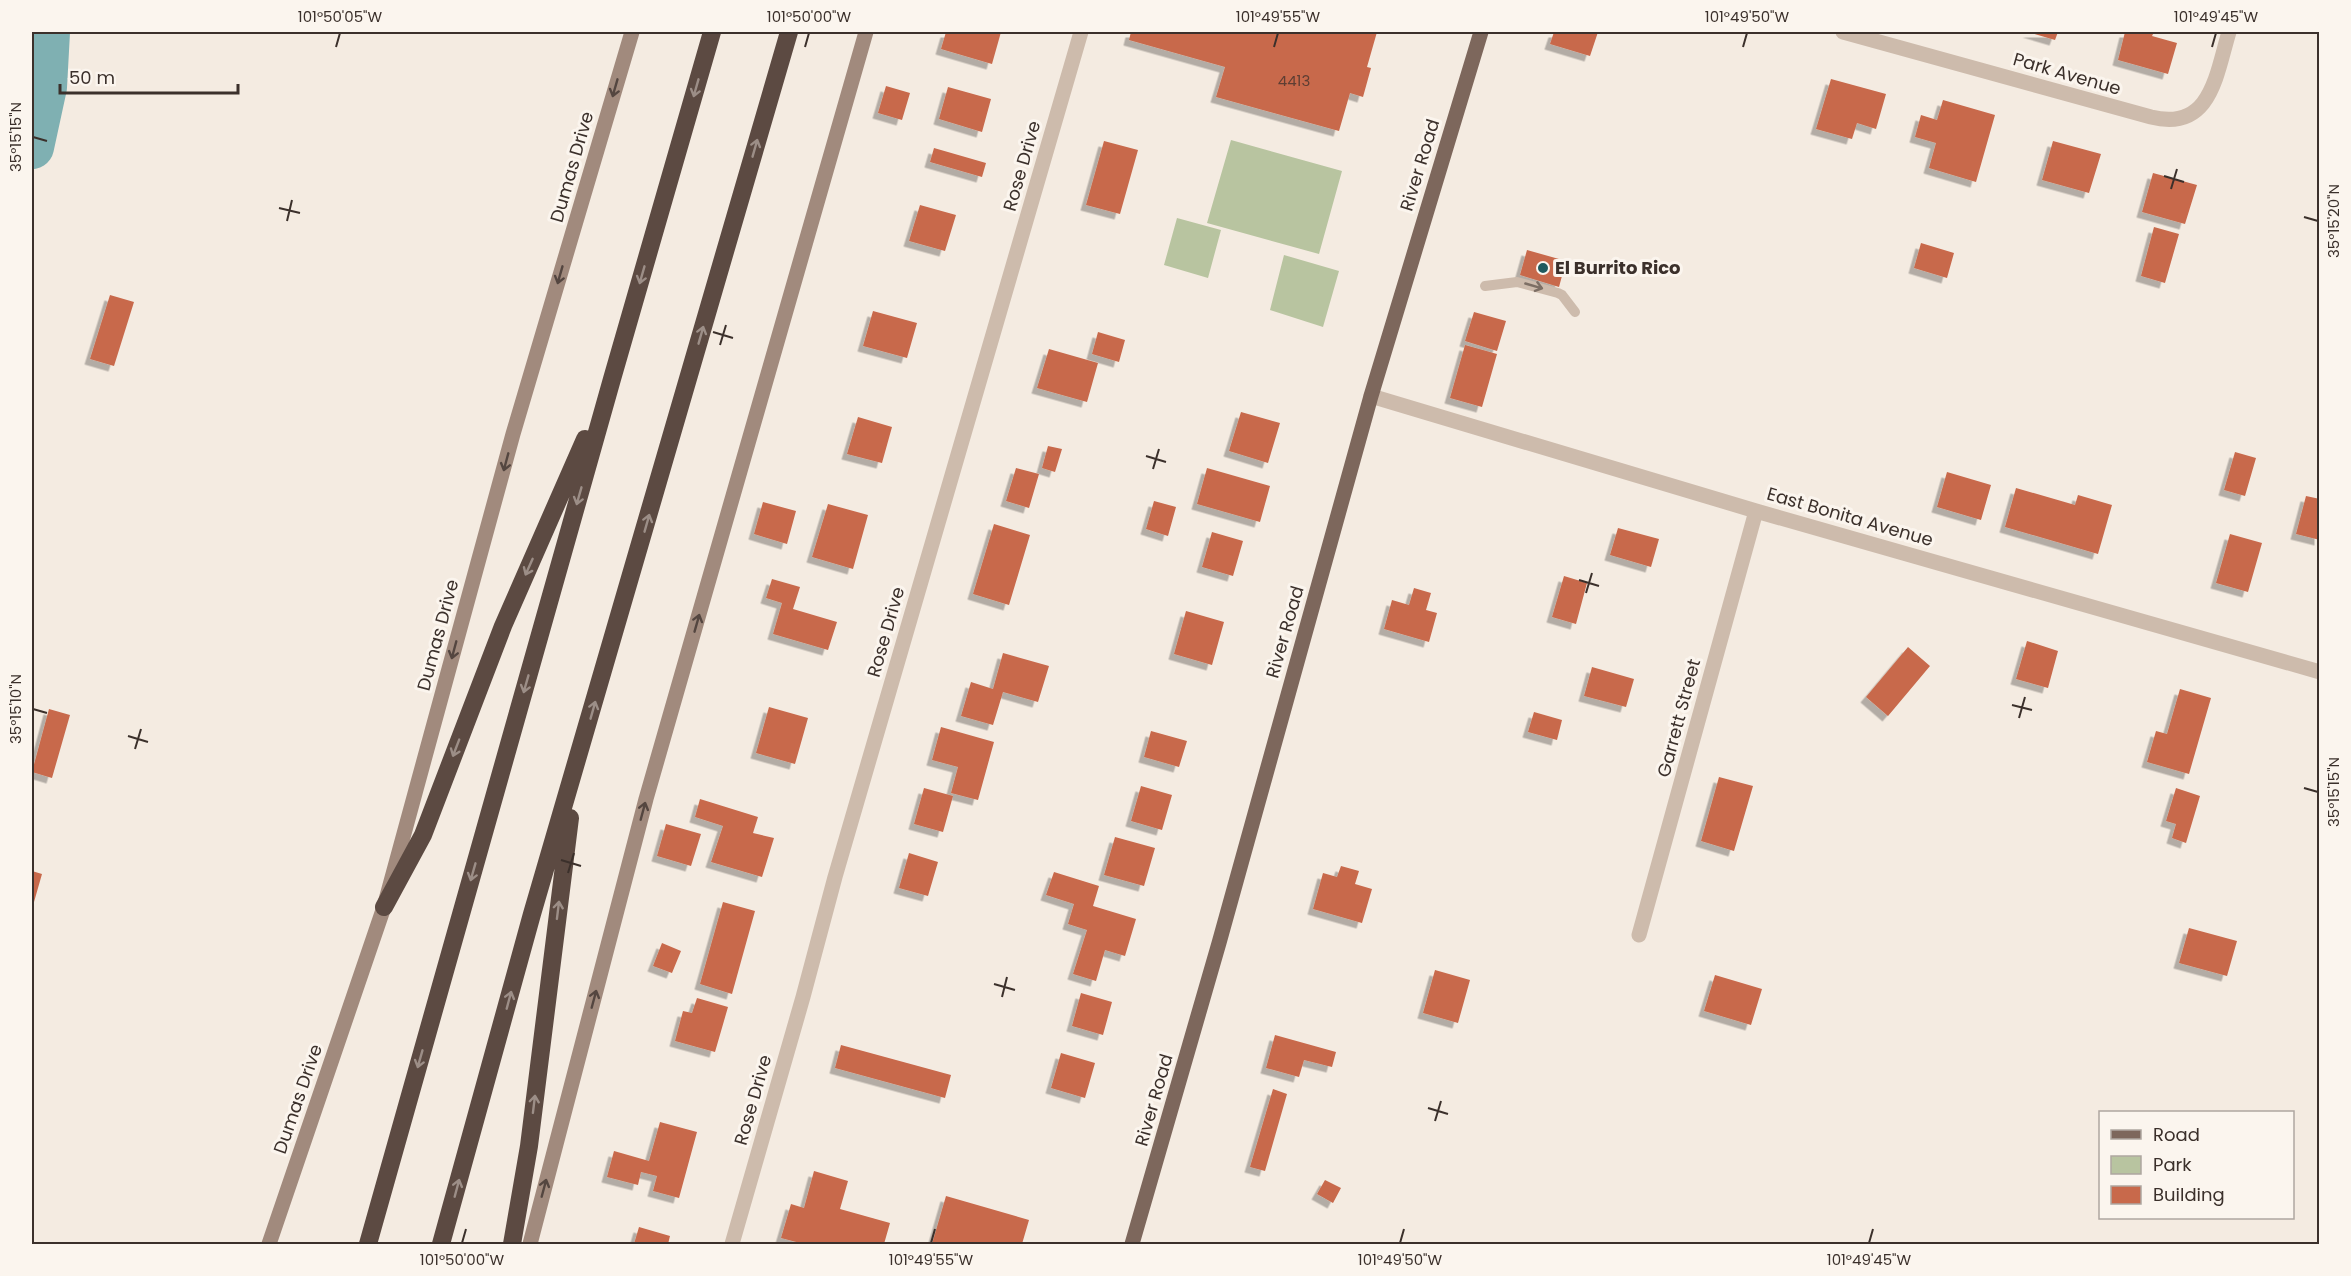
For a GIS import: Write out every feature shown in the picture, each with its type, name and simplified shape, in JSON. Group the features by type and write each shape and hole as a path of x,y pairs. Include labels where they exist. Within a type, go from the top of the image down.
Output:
{"highway":[{"path":"368,1245 712,32"},
{"path":"441,1245 532,914 789,32"},
{"path":"384,907 423,835 502,626 612,379"},
{"path":"512,1245 529,1146 576,766"}],"main road":[{"name":"Dumas Drive","path":"269,1245 384,907 513,434 632,32"},
{"path":"530,1245 649,788 866,32"},
{"name":"River Road","path":"1132,1245 1216,954 1371,396 1481,32"}],"street":[{"name":"Rose Drive","path":"732,1245 835,877 1081,32"},
{"name":"Park Avenue","path":"1843,32 2169,120 2190,116 2204,104 2229,32"},
{"name":"East Bonita Avenue","path":"1371,396 1756,511 2319,672"},
{"name":"Garrett Street","path":"1639,935 1756,511"}],"lane":[{"path":"1485,286 1524,283 1562,295 1575,312"}],"green space":[{"path":"1231,140 1342,171 1319,254 1207,223"},
{"path":"1177,218 1221,230 1208,278 1164,265"},
{"path":"1284,255 1339,271 1323,327 1270,310"}],"building":[{"path":"946,32 1001,32 992,64 941,49"},
{"path":"1131,32 1377,32 1367,67 1371,68 1363,97 1350,93 1339,131 1216,97 1225,67 1129,40"},
{"path":"1554,32 1598,32 1590,56 1550,44"},
{"path":"2028,32 2058,32 2055,40"},
{"path":"2125,32 2154,32 2152,36 2177,43 2168,74 2118,60"},
{"path":"1831,79 1886,94 1876,129 1857,123 1852,139 1816,129"},
{"path":"886,86 910,93 902,120 878,113"},
{"path":"948,87 991,99 982,132 939,119"},
{"path":"1943,100 1995,115 1976,182 1929,168 1936,143 1915,137 1921,115 1937,120"},
{"path":"1104,141 1138,150 1120,214 1086,205"},
{"path":"2053,141 2101,154 2089,193 2042,180"},
{"path":"934,148 986,163 982,177 930,162"},
{"path":"2153,173 2197,185 2185,224 2142,212"},
{"path":"920,205 956,215 945,251 909,241"},
{"path":"2154,227 2179,234 2165,283 2141,276"},
{"path":"1921,243 1954,253 1947,278 1914,268"},
{"path":"1527,250 1566,261 1559,287 1520,275"},
{"path":"110,295 134,302 114,366 90,359"},
{"path":"873,311 917,323 907,358 863,346"},
{"path":"1474,312 1506,321 1497,351 1465,341"},
{"path":"1098,332 1125,340 1119,362 1092,354"},
{"path":"1465,345 1497,354 1482,407 1450,398"},
{"path":"1049,349 1098,363 1087,402 1037,388"},
{"path":"1241,412 1280,423 1268,463 1229,451"},
{"path":"858,417 892,427 882,463 847,454"},
{"path":"1048,446 1062,449 1055,472 1042,468"},
{"path":"2235,452 2256,458 2245,496 2224,490"},
{"path":"1016,468 1039,474 1029,508 1006,501"},
{"path":"1207,468 1270,486 1260,522 1197,504"},
{"path":"1947,472 1991,485 1981,520 1937,507"},
{"path":"2016,488 2075,505 2078,495 2112,505 2098,554 2005,527"},
{"path":"2306,496 2320,499 2320,540 2296,534"},
{"path":"1154,501 1176,507 1168,536 1146,529"},
{"path":"763,502 796,511 787,544 754,534"},
{"path":"828,504 868,515 853,569 812,557"},
{"path":"994,524 1030,535 1009,605 973,594"},
{"path":"1618,528 1659,539 1651,567 1610,555"},
{"path":"1212,532 1243,541 1233,576 1202,567"},
{"path":"2230,534 2262,543 2248,592 2216,583"},
{"path":"1564,576 1587,583 1576,624 1552,617"},
{"path":"772,579 800,587 793,609 837,622 828,650 773,634 782,603 766,598"},
{"path":"1414,588 1431,593 1426,610 1437,613 1429,642 1384,629 1392,600 1409,605"},
{"path":"1186,611 1224,622 1212,665 1174,654"},
{"path":"2027,641 2058,651 2048,688 2016,679"},
{"path":"1908,647 1930,666 1888,716 1866,697"},
{"path":"1003,653 1049,666 1038,702 1003,692 993,725 961,716 971,682 993,689"},
{"path":"1592,667 1634,679 1626,707 1584,696"},
{"path":"2180,689 2211,698 2189,774 2147,762 2156,731 2167,734"},
{"path":"769,707 808,718 795,764 756,753"},
{"path":"49,709 70,715 52,778 32,772"},
{"path":"1534,712 1562,720 1557,740 1528,732"},
{"path":"941,727 994,742 978,800 951,793 958,767 932,760"},
{"path":"1151,731 1187,741 1179,767 1144,757"},
{"path":"1719,777 1753,786 1734,851 1701,841"},
{"path":"1141,786 1172,795 1162,830 1131,821"},
{"path":"924,788 953,796 943,832 914,824"},
{"path":"2176,788 2200,796 2186,843 2172,838 2176,824 2166,821"},
{"path":"700,799 758,817 753,833 774,838 762,877 711,862 723,826 695,817"},
{"path":"666,824 701,834 691,866 657,856"},
{"path":"1115,837 1155,848 1144,886 1104,875"},
{"path":"909,853 938,862 928,896 899,888"},
{"path":"1341,866 1359,871 1355,884 1372,889 1362,923 1313,909 1323,873 1337,877"},
{"path":"32,871 42,874 32,909"},
{"path":"1054,872 1099,886 1093,906 1136,919 1125,956 1105,950 1096,981 1073,974 1087,930 1068,924 1074,904 1046,895"},
{"path":"723,902 755,911 732,994 700,984"},
{"path":"2189,928 2237,941 2227,976 2179,963"},
{"path":"662,943 681,951 672,973 653,966"},
{"path":"1435,970 1470,980 1458,1023 1423,1013"},
{"path":"1715,975 1762,989 1751,1025 1704,1011"},
{"path":"1081,993 1112,1002 1103,1035 1072,1026"},
{"path":"697,998 728,1007 715,1052 675,1041 683,1011 692,1013"},
{"path":"1275,1035 1336,1052 1332,1067 1304,1060 1299,1077 1266,1068"},
{"path":"841,1045 951,1075 945,1098 835,1068"},
{"path":"1061,1053 1095,1063 1085,1098 1051,1088"},
{"path":"1273,1089 1287,1094 1265,1171 1250,1167"},
{"path":"660,1122 697,1132 679,1198 653,1191 657,1176 641,1172 638,1185 607,1177 614,1151 649,1161"},
{"path":"814,1171 848,1181 840,1209 890,1223 884,1244 804,1244 781,1238 791,1204 804,1208"},
{"path":"1325,1180 1341,1188 1333,1203 1317,1194"},
{"path":"946,1196 1029,1220 1022,1244 932,1244"},
{"path":"639,1227 670,1236 668,1244 634,1244"}],"waterway":[{"path":"32,147 45,87 48,32"}],"place":[{"name":"El Burrito Rico","path":"1543,268"}]}
